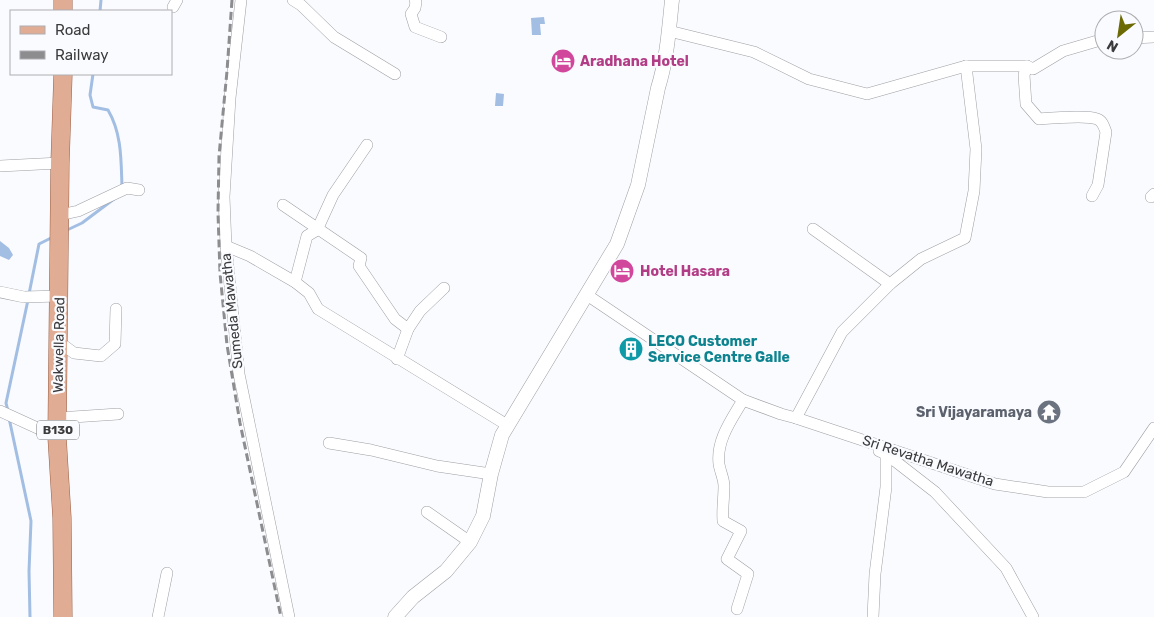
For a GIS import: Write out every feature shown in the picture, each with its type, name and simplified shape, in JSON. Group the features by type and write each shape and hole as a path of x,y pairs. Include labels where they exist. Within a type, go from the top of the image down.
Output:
{"main road":[{"name":"Wakwella Road","path":"63,75 60,163 58,437 62,518 63,617"}],"street":[{"name":"Sumeda Mawatha","path":"241,0 230,98 224,196 226,246 239,374 289,617"},
{"path":"293,0 301,5 334,37 395,74"},
{"path":"415,0 415,8 411,14 415,27 441,37"},
{"path":"395,617 413,598 446,571 470,542 483,516 491,474 502,435 617,244 638,186 662,74 672,0"},
{"path":"669,31 754,52 809,79 867,94 966,66 1028,66 1033,69 1062,51 1094,42"},
{"path":"796,418 842,332 890,284 921,259 965,238 974,191 976,149 966,66"},
{"path":"1028,66 1024,75 1026,104 1039,119 1086,117 1098,119 1103,124 1106,132 1105,141 1098,185 1092,196"},
{"path":"295,282 307,236 317,230 333,195 368,145"},
{"path":"0,166 60,163"},
{"path":"60,215 78,211 123,190 139,190"},
{"path":"283,206 361,258 359,266 364,274 395,319 408,329"},
{"path":"813,229 890,284"},
{"path":"226,246 250,256 295,282 309,293 318,309 507,425"},
{"path":"397,358 408,329 420,311 444,288"},
{"path":"0,292 24,297 59,296"},
{"name":"Sri Revatha Mawatha","path":"587,296 743,400 780,414 813,423 995,484 1048,492 1084,492 1124,472 1154,428"},
{"path":"59,342 74,353 101,356 115,344 116,309"},
{"path":"737,609 748,574 726,559 741,531 723,521 724,485 718,448 726,428 743,400"},
{"path":"5,413 58,437"},
{"path":"58,418 118,414"},
{"path":"813,423 886,454 935,492 1006,568 1033,617"},
{"path":"329,443 371,450 437,466 491,474"},
{"path":"872,617 886,487 886,454"},
{"path":"427,512 470,542"},
{"path":"158,617 167,573"}],"water":[{"path":"544,17 545,24 540,24 541,35 532,35 531,18"},
{"path":"496,93 504,94 503,106 495,106"},
{"path":"0,241 9,248 13,255 9,260 0,256"}],"waterway":[{"path":"100,10 101,0"},
{"path":"93,75 90,95 93,107 108,110 116,128 120,147 122,187"},
{"path":"65,231 82,223 114,199"},
{"path":"29,294 39,244 53,237"},
{"path":"8,411 6,403 28,300"},
{"path":"9,418 31,521 30,617"}],"railway":[{"path":"232,0 219,156 220,273 227,345 240,423 281,617"}],"place":[{"name":"Aradhana Hotel","path":"563,61"},
{"name":"Hotel Hasara","path":"622,271"},
{"name":"LECO Customer Service Centre Galle","path":"631,349"},
{"name":"Sri Vijayaramaya","path":"1049,412"}]}
